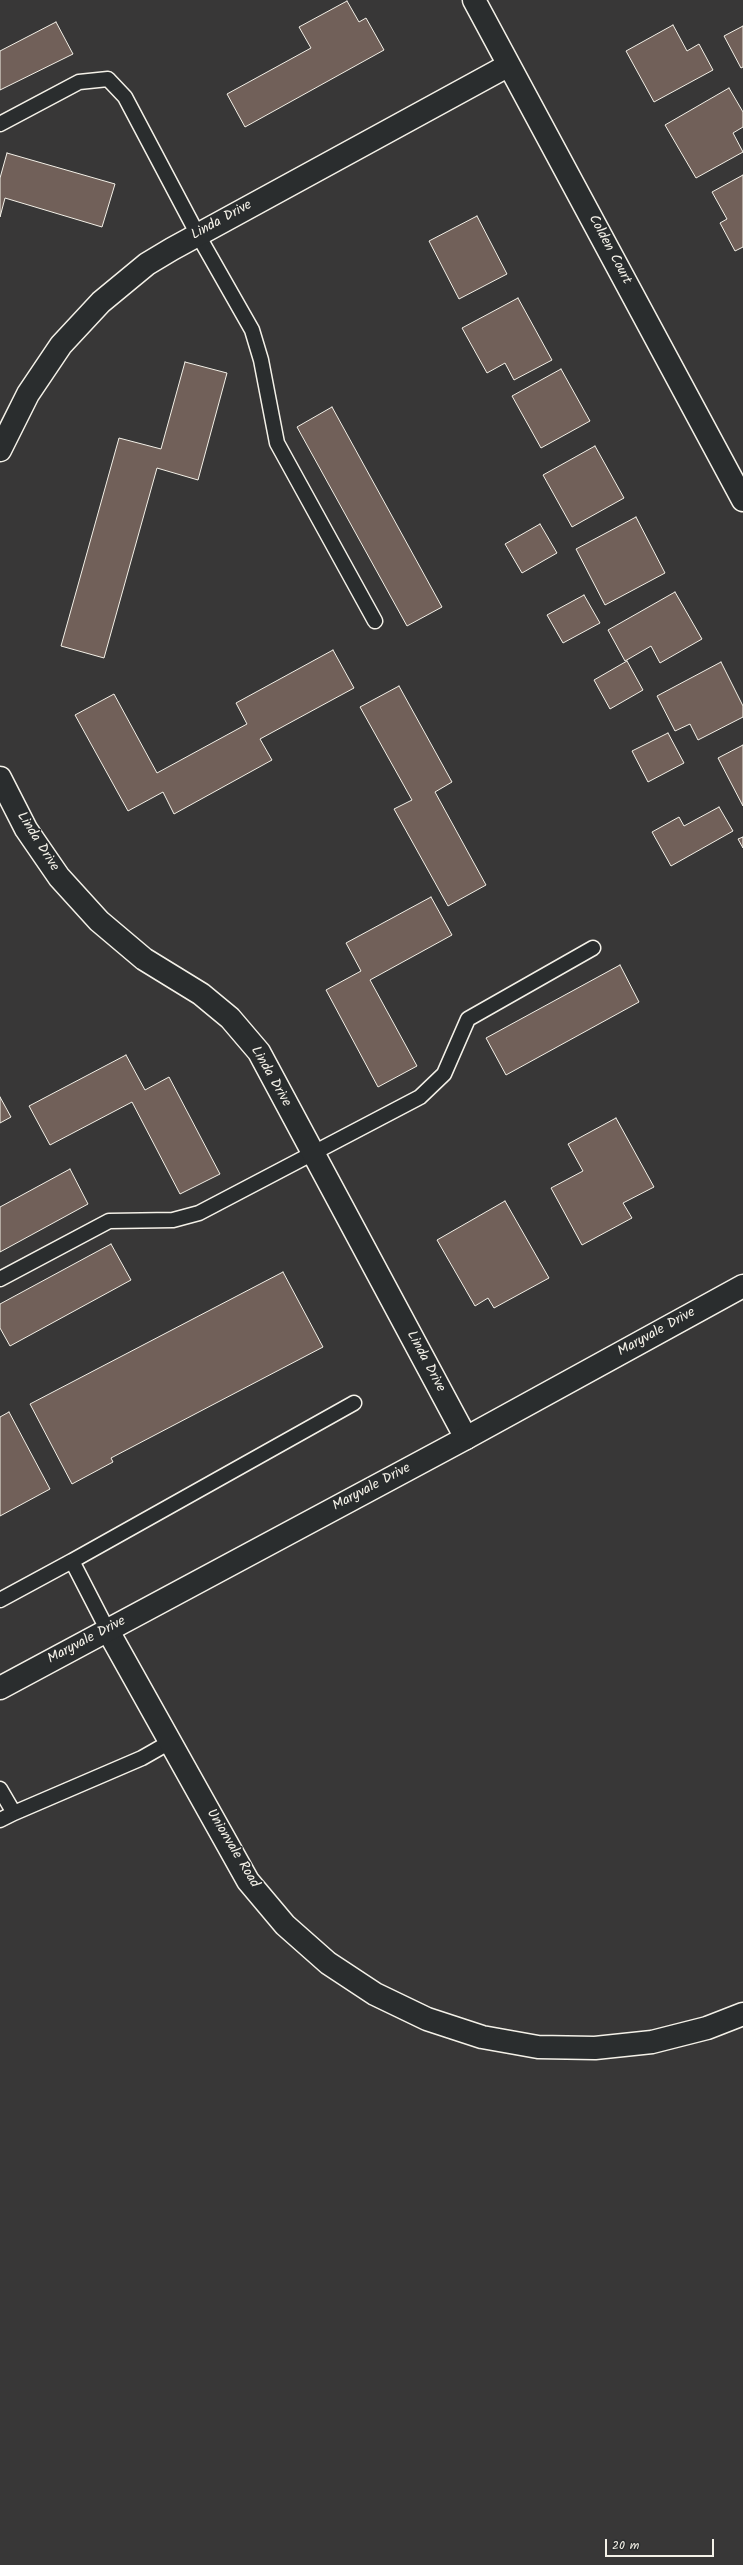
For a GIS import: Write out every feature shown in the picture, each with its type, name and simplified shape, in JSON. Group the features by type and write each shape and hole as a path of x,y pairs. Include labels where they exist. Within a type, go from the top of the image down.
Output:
{"street":[{"name":"Colden Court","path":"474,0 743,500"},
{"name":"Linda Drive","path":"0,450 28,394 61,345 101,302 141,269 198,234 509,64"},
{"name":"Linda Drive","path":"0,778 26,829 59,878 99,921 144,959 201,994 230,1018 259,1052 312,1154 466,1438"},
{"name":"Maryvale Drive","path":"0,1688 466,1438 743,1286"},
{"name":"Unionvale Road","path":"107,1630 248,1881 285,1924 334,1967 375,1994 427,2019 482,2037 538,2047 595,2048 652,2042 707,2028 743,2014"}],"lane":[{"path":"0,124 79,82 108,79 125,97 198,234 252,330 261,360 277,443 375,621"},
{"path":"0,1279 109,1221 173,1220 198,1213 420,1097 444,1074 468,1019 593,948"},
{"path":"0,1600 354,1403"},
{"path":"72,1561 107,1630"},
{"path":"0,1820 142,1758 170,1742"},
{"path":"0,1789 14,1813"}],"building":[{"path":"347,1 359,22 366,18 384,50 245,127 227,94 311,48 299,27"},
{"path":"56,22 73,54 0,90 0,51"},
{"path":"673,25 687,51 699,44 713,70 654,102 626,51"},
{"path":"743,26 743,67 741,68 724,36"},
{"path":"729,88 743,112 743,127 733,133 743,152 696,178 665,125"},
{"path":"7,153 115,184 102,227 5,198 0,217 0,178"},
{"path":"743,175 743,247 735,251 720,223 727,219 712,192"},
{"path":"477,216 507,274 459,299 429,241"},
{"path":"518,298 552,360 514,380 505,363 487,373 462,328"},
{"path":"185,362 227,373 198,480 157,468 104,658 61,646 119,438 161,449"},
{"path":"561,369 590,421 541,448 512,396"},
{"path":"332,407 442,607 407,626 297,427"},
{"path":"595,446 624,498 572,527 543,475"},
{"path":"636,517 665,573 605,605 576,549"},
{"path":"540,524 557,553 522,573 505,544"},
{"path":"675,592 702,639 660,663 651,646 625,661 608,630"},
{"path":"584,595 600,623 563,643 547,615"},
{"path":"333,650 354,688 260,739 272,760 174,814 163,792 128,811 75,715 114,694 157,773 247,724 236,703"},
{"path":"627,661 643,690 610,709 594,680"},
{"path":"721,662 743,706 743,717 698,740 690,724 675,731 657,696"},
{"path":"399,686 452,782 435,792 486,885 448,906 394,809 412,800 360,707"},
{"path":"668,733 684,763 648,782 632,751"},
{"path":"743,745 743,806 718,758"},
{"path":"719,807 733,831 671,866 652,832 679,817 684,826"},
{"path":"743,837 743,848 738,839"},
{"path":"431,897 452,935 370,980 417,1066 378,1087 326,990 361,971 346,943"},
{"path":"620,965 639,1002 506,1075 486,1038"},
{"path":"126,1055 145,1090 169,1077 220,1174 180,1194 132,1102 50,1145 29,1106"},
{"path":"0,1097 11,1117 0,1123"},
{"path":"616,1118 654,1187 623,1203 632,1218 582,1245 551,1188 583,1171 568,1144"},
{"path":"70,1169 88,1204 0,1252 0,1207"},
{"path":"505,1201 549,1278 494,1308 488,1298 475,1306 437,1240"},
{"path":"111,1244 131,1280 10,1346 0,1328 0,1304"},
{"path":"283,1272 323,1347 111,1458 113,1462 72,1484 30,1404"},
{"path":"9,1412 50,1489 0,1516 0,1417"}]}
